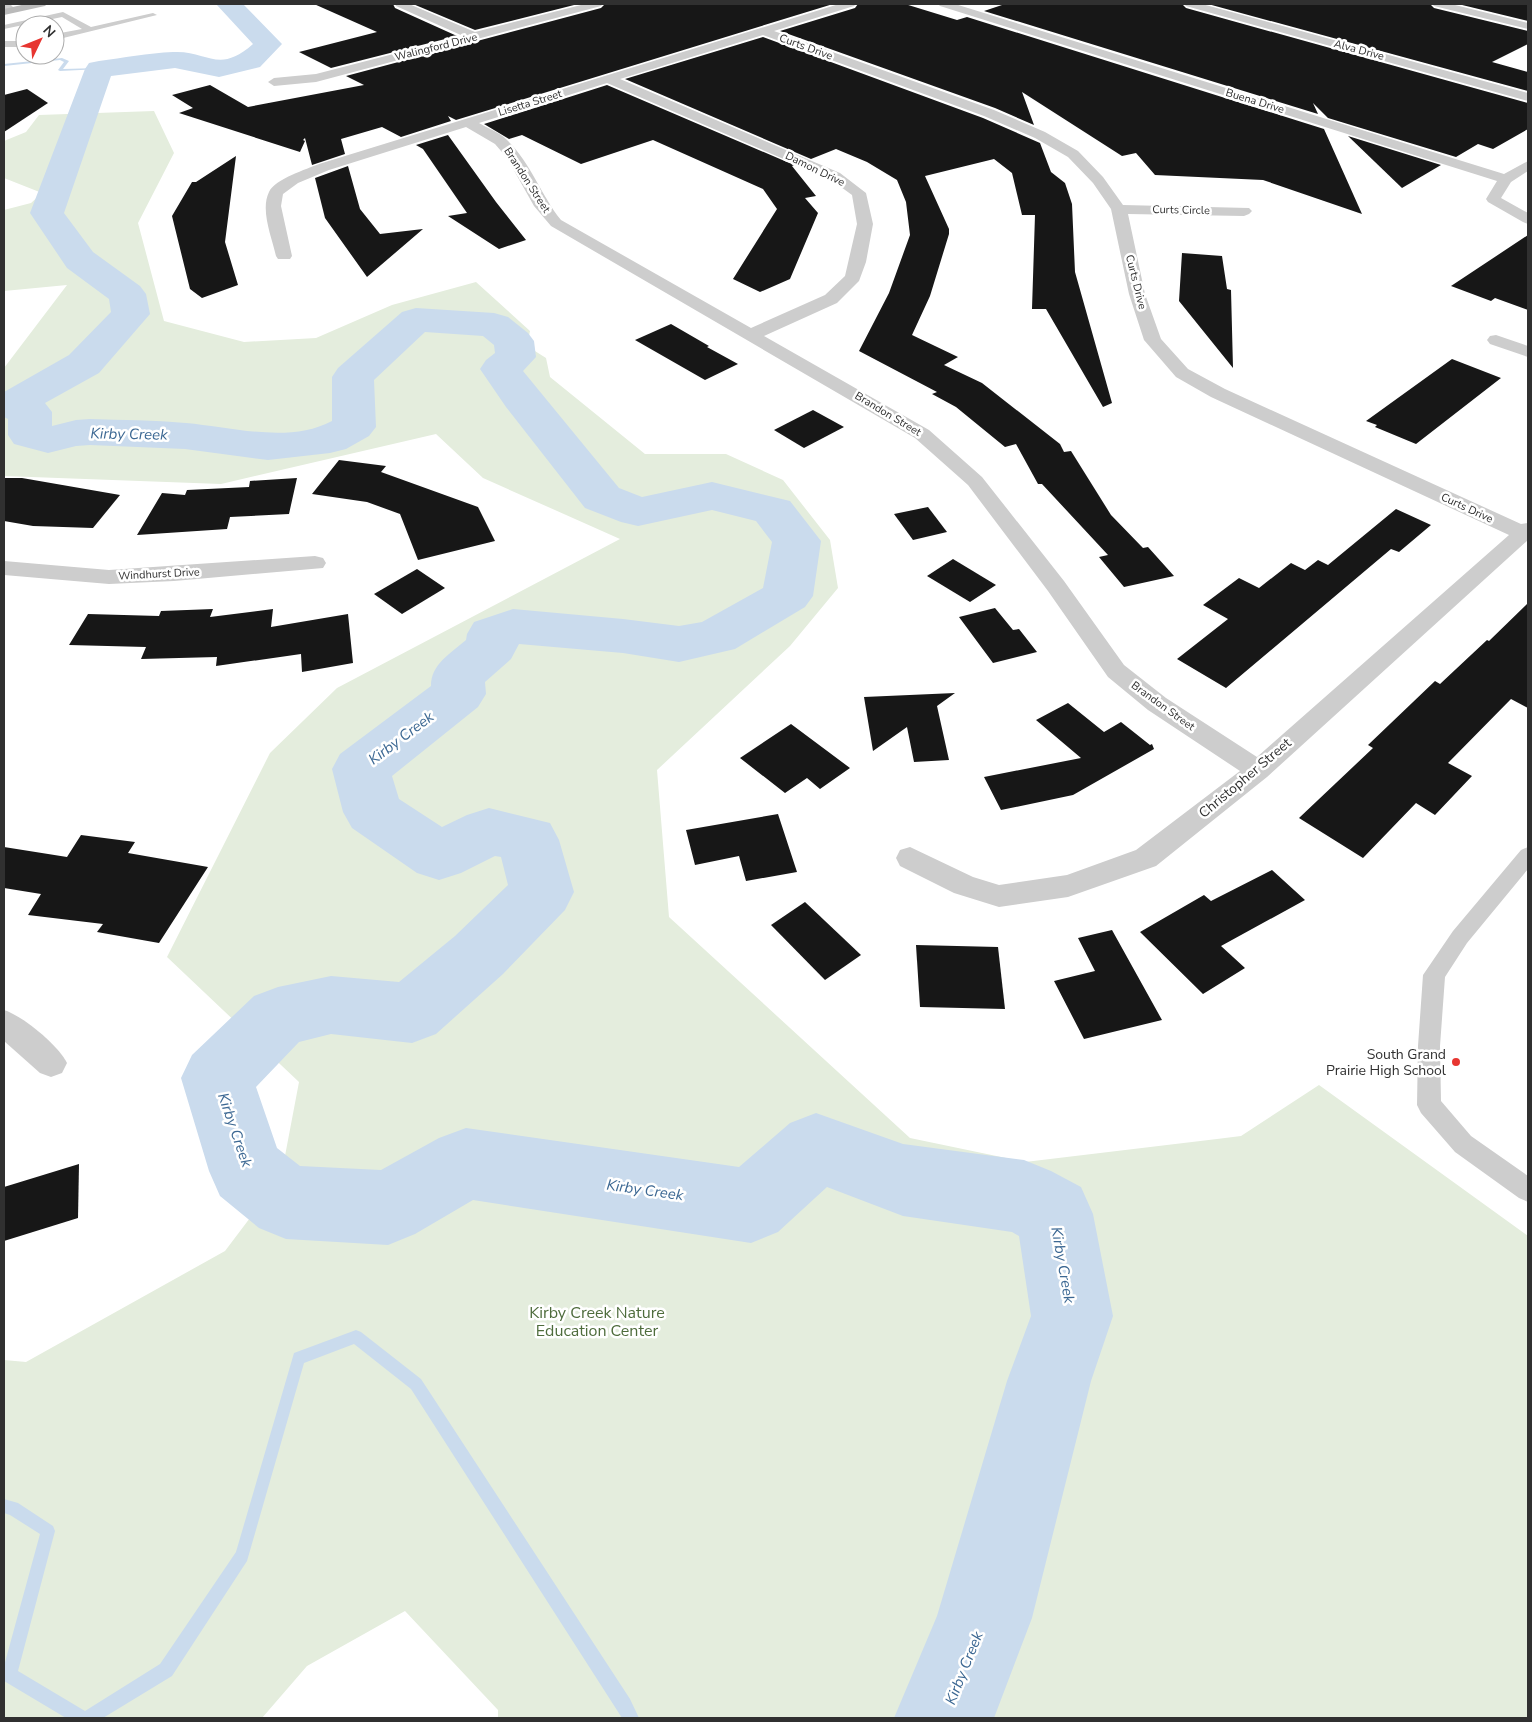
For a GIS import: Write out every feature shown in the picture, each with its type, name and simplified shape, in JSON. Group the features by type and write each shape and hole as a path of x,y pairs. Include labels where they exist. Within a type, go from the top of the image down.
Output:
{"main road":[{"path":"6,7 41,4"}],"street":[{"path":"400,4 476,37"},
{"name":"Walingford Drive","path":"274,82 316,78 597,4"},
{"name":"Lisetta Street","path":"284,256 272,206 276,192 293,180 324,167 850,4"},
{"name":"Buena Drive","path":"944,4 1506,179"},
{"name":"Alva Drive","path":"1190,4 1528,97"},
{"path":"1438,4 1528,26"},
{"name":"Curts Drive","path":"763,31 990,112 1040,135 1073,154 1098,180 1119,209 1137,294 1153,340 1182,373 1218,393 1526,531"},
{"name":"Damon Drive","path":"608,79 835,176 859,192 865,224 853,278 831,299 751,335"},
{"name":"Brandon Street","path":"468,123 500,141 513,156 542,206 556,223 922,434 975,481 1056,586 1116,671 1157,704 1258,770"},
{"path":"1528,165 1506,179 1493,198 1528,219"},
{"name":"Curts Circle","path":"1119,209 1244,211"},
{"path":"1496,340 1528,352"},
{"name":"Christopher Street","path":"910,858 964,885 999,896 1068,886 1146,858 1258,770 1526,531"},
{"name":"Windhurst Drive","path":"4,568 109,576 174,574 315,562"},
{"path":"4,1023 51,1063"}],"lane":[{"path":"6,7 16,15"},
{"path":"65,15 90,30"},
{"path":"65,35 153,15"},
{"path":"1528,855 1460,937 1434,975 1429,1046 1429,1105 1463,1144 1528,1190"}],"green space":[{"name":"Kirby Creek Nature Education Center","path":"154,111 174,153 138,223 164,321 244,342 316,338 392,305 476,282 530,331 527,346 546,358 550,377 645,454 726,454 783,480 830,540 838,588 790,646 657,770 669,917 910,1138 1025,1162 1241,1136 1319,1085 1528,1236 1528,1718 498,1718 498,1710 405,1611 307,1666 262,1718 4,1718 4,1360 26,1362 225,1251 281,1177 299,1082 167,957 270,753 337,688 620,539 483,478 436,434 221,484 4,476 4,368 67,285 4,291 4,210 31,203 42,193 4,178 4,141 26,132 39,115"}],"building":[{"path":"314,4 393,4 395,8 457,36 331,68 299,52 377,32"},
{"path":"413,4 578,4 475,30"},
{"path":"605,4 833,4 456,120 448,116 451,121 401,137 382,127 341,139 345,154 312,165 305,138 300,152 179,113 193,108 172,95 210,85 248,107 364,85 346,76 601,8"},
{"path":"858,4 905,4 957,20 967,17 1324,129 1362,214 1263,180 1155,175 1136,153 1122,156 1022,92 1034,125 995,108 780,31 855,8"},
{"path":"1005,4 1182,4 1186,8 1528,103 1528,129 1493,149 1478,144 1456,157 1328,118 1313,103 1318,114 984,11"},
{"path":"1208,4 1430,4 1434,8 1528,31 1528,44 1492,62 1528,72 1528,91"},
{"path":"1458,4 1528,4 1528,21"},
{"path":"763,37 983,118 1040,143 1051,172 1065,183 1072,204 1075,272 1112,403 1103,407 1046,309 1032,309 1035,215 1022,215 1012,173 994,159 925,176 949,229 949,234 930,296 912,335 958,357 944,365 982,383 1060,444 1064,452 1071,451 1111,515 1143,548 1148,547 1174,576 1124,587 1099,557 1108,555 1042,484 1038,484 1016,444 1005,447 956,407 932,394 937,392 859,351 889,293 910,235 906,202 897,180 867,162 836,149 811,159 625,79"},
{"path":"607,85 794,165 792,166 816,196 805,198 818,213 790,279 760,292 733,279 777,209 763,189 653,140 581,164 522,135 509,139 484,124"},
{"path":"27,89 48,103 4,132 4,95"},
{"path":"448,135 526,240 499,249 448,216 467,213 423,149 416,145"},
{"path":"1348,136 1441,165 1402,188"},
{"path":"236,156 225,242 238,285 202,298 190,289 172,216 192,182 196,182"},
{"path":"348,166 360,209 380,234 423,229 367,277 325,218 315,178"},
{"path":"1528,235 1528,310 1495,298 1491,301 1451,286"},
{"path":"1182,253 1222,256 1227,289 1231,290 1233,368 1179,301"},
{"path":"671,324 738,364 705,380 635,340"},
{"path":"1452,359 1501,378 1416,444 1375,427 1377,425 1366,421"},
{"path":"813,410 844,427 804,448 774,430"},
{"path":"339,460 386,466 381,472 478,507 495,541 418,560 400,514 367,502 312,494"},
{"path":"4,478 22,478 120,495 93,528 33,526 4,521"},
{"path":"297,478 289,514 230,517 227,529 137,535 162,493 185,495 187,490 249,487 250,481"},
{"path":"928,507 947,532 913,540 894,514"},
{"path":"1396,509 1431,525 1399,552 1391,549 1226,688 1177,659 1228,619 1203,605 1239,578 1259,588 1291,563 1305,570 1318,560 1328,565"},
{"path":"953,559 996,585 970,602 927,576"},
{"path":"417,569 445,588 402,614 374,594"},
{"path":"1528,603 1528,708 1511,699 1448,763 1472,776 1435,815 1416,803 1363,858 1299,818 1373,748 1368,745 1435,681 1440,684 1487,640 1489,641"},
{"path":"995,608 1013,630 1019,629 1037,652 993,663 959,617"},
{"path":"213,609 210,617 273,609 271,627 348,614 353,663 302,672 301,654 216,666 217,657 141,659 146,647 69,645 88,614 159,616 161,611"},
{"path":"955,693 937,706 949,760 914,762 907,727 873,751 864,697"},
{"path":"1068,703 1104,732 1121,722 1150,745 1152,744 1154,749 1073,795 1001,810 984,777 1081,758 1036,720"},
{"path":"791,724 850,768 820,789 807,778 785,793 740,758"},
{"path":"778,814 797,872 746,881 739,856 695,865 686,830"},
{"path":"81,835 135,842 128,853 208,867 159,943 97,932 103,924 28,915 41,894 4,888 4,847 67,857"},
{"path":"1272,870 1305,900 1221,946 1245,968 1203,994 1140,932 1204,895 1211,901"},
{"path":"805,902 861,955 825,980 771,925"},
{"path":"1112,930 1162,1020 1084,1039 1054,981 1095,971 1078,938"},
{"path":"916,945 998,947 1005,1009 920,1007"},
{"path":"79,1164 78,1218 4,1241 4,1187"}],"waterway":[{"name":"Kirby Creek","path":"229,4 268,44 250,61 219,69 175,60 99,69 47,213 80,260 127,294 131,314 84,364 11,405 30,412 30,435 48,440 76,433 90,432 185,436 268,447 330,440 354,427 353,377 416,320 494,325 514,341 516,357 501,369 521,398 602,498 638,512 712,496 773,511 797,541 787,596 716,637 679,644 623,636 513,626 493,634 492,647 458,676 458,694 361,769 373,812 439,856 489,831 528,840 542,892 479,955 412,1013 331,1005 278,1017 217,1078 247,1171 286,1202 388,1208 466,1163 751,1206 816,1148 903,1180 1024,1197 1054,1214 1072,1316 1049,1381 984,1618 944,1718"},
{"path":"4,65 60,59 67,61 60,70 99,69"},
{"path":"89,1718 166,1670 242,1556 299,1358 356,1337 416,1384 631,1718"},
{"path":"4,1506 13,1508 48,1531 9,1675 81,1718"}],"place":[{"name":"South Grand Prairie High School","path":"1456,1062"}]}
